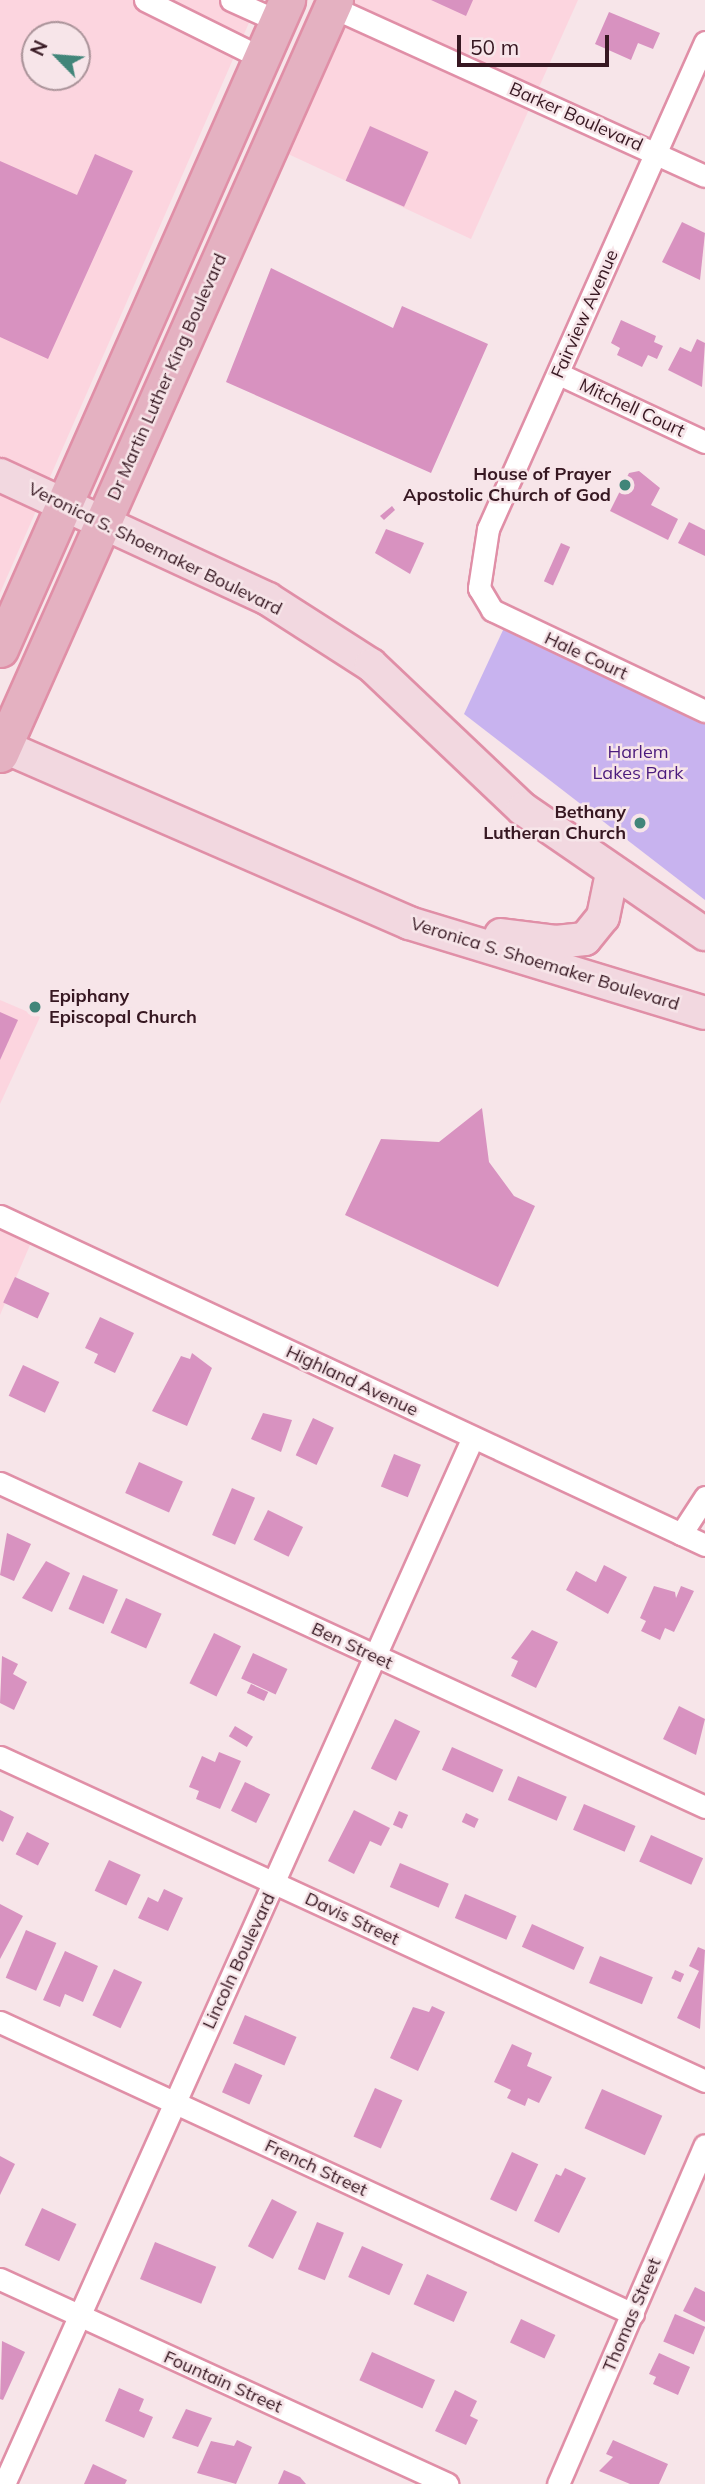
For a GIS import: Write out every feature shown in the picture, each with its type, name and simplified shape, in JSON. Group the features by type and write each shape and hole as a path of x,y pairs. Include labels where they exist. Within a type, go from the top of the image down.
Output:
{"main road":[{"path":"0,649 283,10 306,23 333,3"},
{"name":"Dr Martin Luther King Boulevard","path":"1,748 333,3"},
{"path":"262,58 280,123"}],"street":[{"path":"145,0 262,58"},
{"path":"231,0 283,10"},
{"name":"Barker Boulevard","path":"333,3 705,176"},
{"name":"Fairview Avenue","path":"479,588 488,529 705,42"},
{"name":"Mitchell Court","path":"559,374 705,442"},
{"name":"Veronica S. Shoemaker Boulevard","path":"0,475 268,599 371,665 523,808 612,873 705,934"},
{"name":"Hale Court","path":"479,588 492,610 705,711"},
{"name":"Veronica S. Shoemaker Boulevard","path":"1,748 409,923 705,1013"},
{"path":"409,923 556,942 585,939 603,916 612,873"},
{"name":"Highland Avenue","path":"0,1216 705,1545"},
{"name":"Lincoln Boulevard","path":"4,2484 377,1657 473,1437"},
{"name":"Ben Street","path":"0,1483 705,1807"},
{"path":"681,1534 705,1497"},
{"name":"Davis Street","path":"0,1757 705,2081"},
{"name":"French Street","path":"0,2022 634,2314"},
{"name":"Thomas Street","path":"558,2484 705,2146"},
{"name":"Fountain Street","path":"0,2279 447,2484"}],"shaded area":[{"path":"0,0 259,0 47,484 0,463"},
{"path":"353,0 578,0 471,239 286,153"},
{"path":"0,487 39,504 0,593"},
{"path":"0,1000 40,1017 0,1104"},
{"path":"0,1206 39,1224 0,1315"}],"green space":[{"name":"Harlem Lakes Park","path":"504,628 705,720 705,900 464,714"}],"building":[{"path":"431,0 473,0 466,16"},
{"path":"609,12 660,33 653,49 638,43 631,60 595,44"},
{"path":"370,126 428,152 404,207 346,181"},
{"path":"95,154 133,171 48,359 0,337 0,161 77,195"},
{"path":"682,222 705,233 700,280 662,262"},
{"path":"271,268 393,328 402,306 488,344 431,473 226,382"},
{"path":"621,320 656,336 654,342 663,346 657,359 648,355 642,367 617,355 620,348 611,343"},
{"path":"697,339 705,343 702,387 668,370 680,347 691,352"},
{"path":"639,471 660,488 651,505 678,519 668,540 610,511 629,473"},
{"path":"392,506 395,510 384,520 380,516"},
{"path":"689,522 705,530 705,556 678,543"},
{"path":"386,529 424,543 410,574 375,553"},
{"path":"561,543 570,547 553,585 544,581"},
{"path":"0,1012 18,1020 0,1060"},
{"path":"482,1108 489,1162 514,1196 535,1206 498,1287 345,1215 381,1139 439,1142"},
{"path":"15,1277 49,1293 38,1318 3,1302"},
{"path":"100,1317 134,1333 115,1373 94,1363 98,1354 85,1348"},
{"path":"192,1353 212,1368 187,1426 152,1411 181,1356 190,1359"},
{"path":"23,1365 59,1382 45,1413 9,1396"},
{"path":"263,1413 292,1420 281,1452 251,1439"},
{"path":"313,1418 334,1428 317,1465 296,1455"},
{"path":"394,1454 421,1465 408,1497 381,1486"},
{"path":"139,1462 183,1482 169,1513 125,1493"},
{"path":"232,1488 255,1498 235,1545 212,1535"},
{"path":"268,1510 303,1527 289,1557 254,1540"},
{"path":"7,1533 31,1544 14,1581 0,1575"},
{"path":"46,1561 70,1573 52,1612 22,1598"},
{"path":"604,1565 627,1577 608,1614 566,1590 576,1571 596,1582"},
{"path":"83,1575 118,1590 104,1624 69,1609"},
{"path":"654,1586 675,1592 676,1598 681,1586 694,1591 674,1632 665,1628 660,1640 641,1631 646,1621 640,1618"},
{"path":"126,1598 162,1614 146,1649 111,1633"},
{"path":"532,1630 558,1642 536,1688 511,1676 518,1661 511,1658"},
{"path":"214,1633 241,1646 216,1696 189,1683"},
{"path":"253,1653 287,1669 276,1694 241,1678"},
{"path":"2,1656 18,1664 13,1674 27,1682 14,1710 0,1703"},
{"path":"251,1684 268,1692 264,1701 247,1693"},
{"path":"679,1706 705,1719 696,1755 663,1739"},
{"path":"395,1719 420,1731 396,1781 371,1768"},
{"path":"235,1726 253,1737 247,1747 229,1736"},
{"path":"452,1747 503,1770 493,1793 442,1770"},
{"path":"219,1752 241,1761 220,1809 196,1799 199,1791 189,1787 202,1756 215,1762"},
{"path":"518,1776 567,1797 557,1821 508,1800"},
{"path":"245,1782 270,1794 256,1823 231,1811"},
{"path":"584,1804 636,1826 625,1852 573,1830"},
{"path":"0,1810 14,1817 3,1842 0,1840"},
{"path":"354,1810 390,1828 381,1846 370,1841 354,1874 328,1861"},
{"path":"399,1811 408,1815 402,1829 393,1825"},
{"path":"466,1813 479,1819 474,1828 462,1822"},
{"path":"27,1832 49,1843 38,1866 16,1854"},
{"path":"651,1835 703,1858 691,1885 639,1861"},
{"path":"109,1860 141,1875 126,1906 95,1891"},
{"path":"400,1863 449,1884 439,1908 390,1887"},
{"path":"164,1889 183,1898 168,1931 138,1918 148,1897 158,1902"},
{"path":"465,1894 517,1916 506,1940 455,1918"},
{"path":"0,1904 23,1916 0,1959"},
{"path":"532,1924 584,1947 574,1970 522,1947"},
{"path":"26,1930 56,1943 36,1991 6,1978"},
{"path":"698,1947 705,1950 700,2029 677,2018 699,1971 689,1966"},
{"path":"65,1951 98,1966 83,2002 65,1994 60,2007 43,2000"},
{"path":"600,1956 653,1977 642,2004 589,1983"},
{"path":"114,1969 142,1982 121,2028 92,2015"},
{"path":"675,1970 684,1974 680,1982 671,1978"},
{"path":"432,2006 445,2012 418,2071 390,2058 413,2007 429,2012"},
{"path":"245,2015 297,2037 284,2065 233,2044"},
{"path":"512,2044 532,2053 527,2066 552,2077 539,2103 528,2098 525,2106 507,2098 511,2090 494,2082"},
{"path":"235,2063 262,2075 249,2104 222,2092"},
{"path":"375,2088 402,2100 381,2149 353,2136"},
{"path":"602,2089 662,2116 645,2155 585,2128"},
{"path":"512,2152 538,2164 516,2211 490,2199"},
{"path":"0,2156 15,2164 0,2195"},
{"path":"565,2168 586,2178 559,2233 534,2221 556,2174 561,2176"},
{"path":"272,2199 297,2212 273,2259 248,2246"},
{"path":"42,2208 76,2224 59,2261 25,2245"},
{"path":"317,2222 344,2233 325,2280 298,2269"},
{"path":"155,2242 216,2267 201,2304 140,2279"},
{"path":"362,2246 403,2264 389,2295 348,2277"},
{"path":"427,2274 467,2292 454,2322 414,2304"},
{"path":"695,2287 705,2292 705,2322 683,2311"},
{"path":"675,2314 705,2327 694,2355 663,2342"},
{"path":"521,2319 555,2335 544,2359 510,2343"},
{"path":"2,2341 25,2352 3,2400 0,2399"},
{"path":"372,2352 435,2380 422,2408 359,2380"},
{"path":"659,2353 690,2367 678,2395 653,2384 656,2377 649,2374"},
{"path":"119,2388 144,2399 139,2411 153,2417 144,2438 105,2421"},
{"path":"455,2390 477,2401 470,2416 478,2420 466,2445 435,2431"},
{"path":"186,2409 212,2418 198,2447 172,2438"},
{"path":"237,2440 252,2447 236,2484 197,2473 211,2441 234,2446"},
{"path":"613,2440 668,2464 659,2484 630,2484 599,2471 613,2457 606,2454"},
{"path":"93,2464 127,2480 125,2484 84,2484"},
{"path":"284,2470 300,2477 306,2484 278,2484"}],"place":[{"name":"House of Prayer Apostolic Church of God","path":"625,485"},
{"name":"Bethany Lutheran Church","path":"640,823"},
{"name":"Epiphany Episcopal Church","path":"35,1007"}]}
